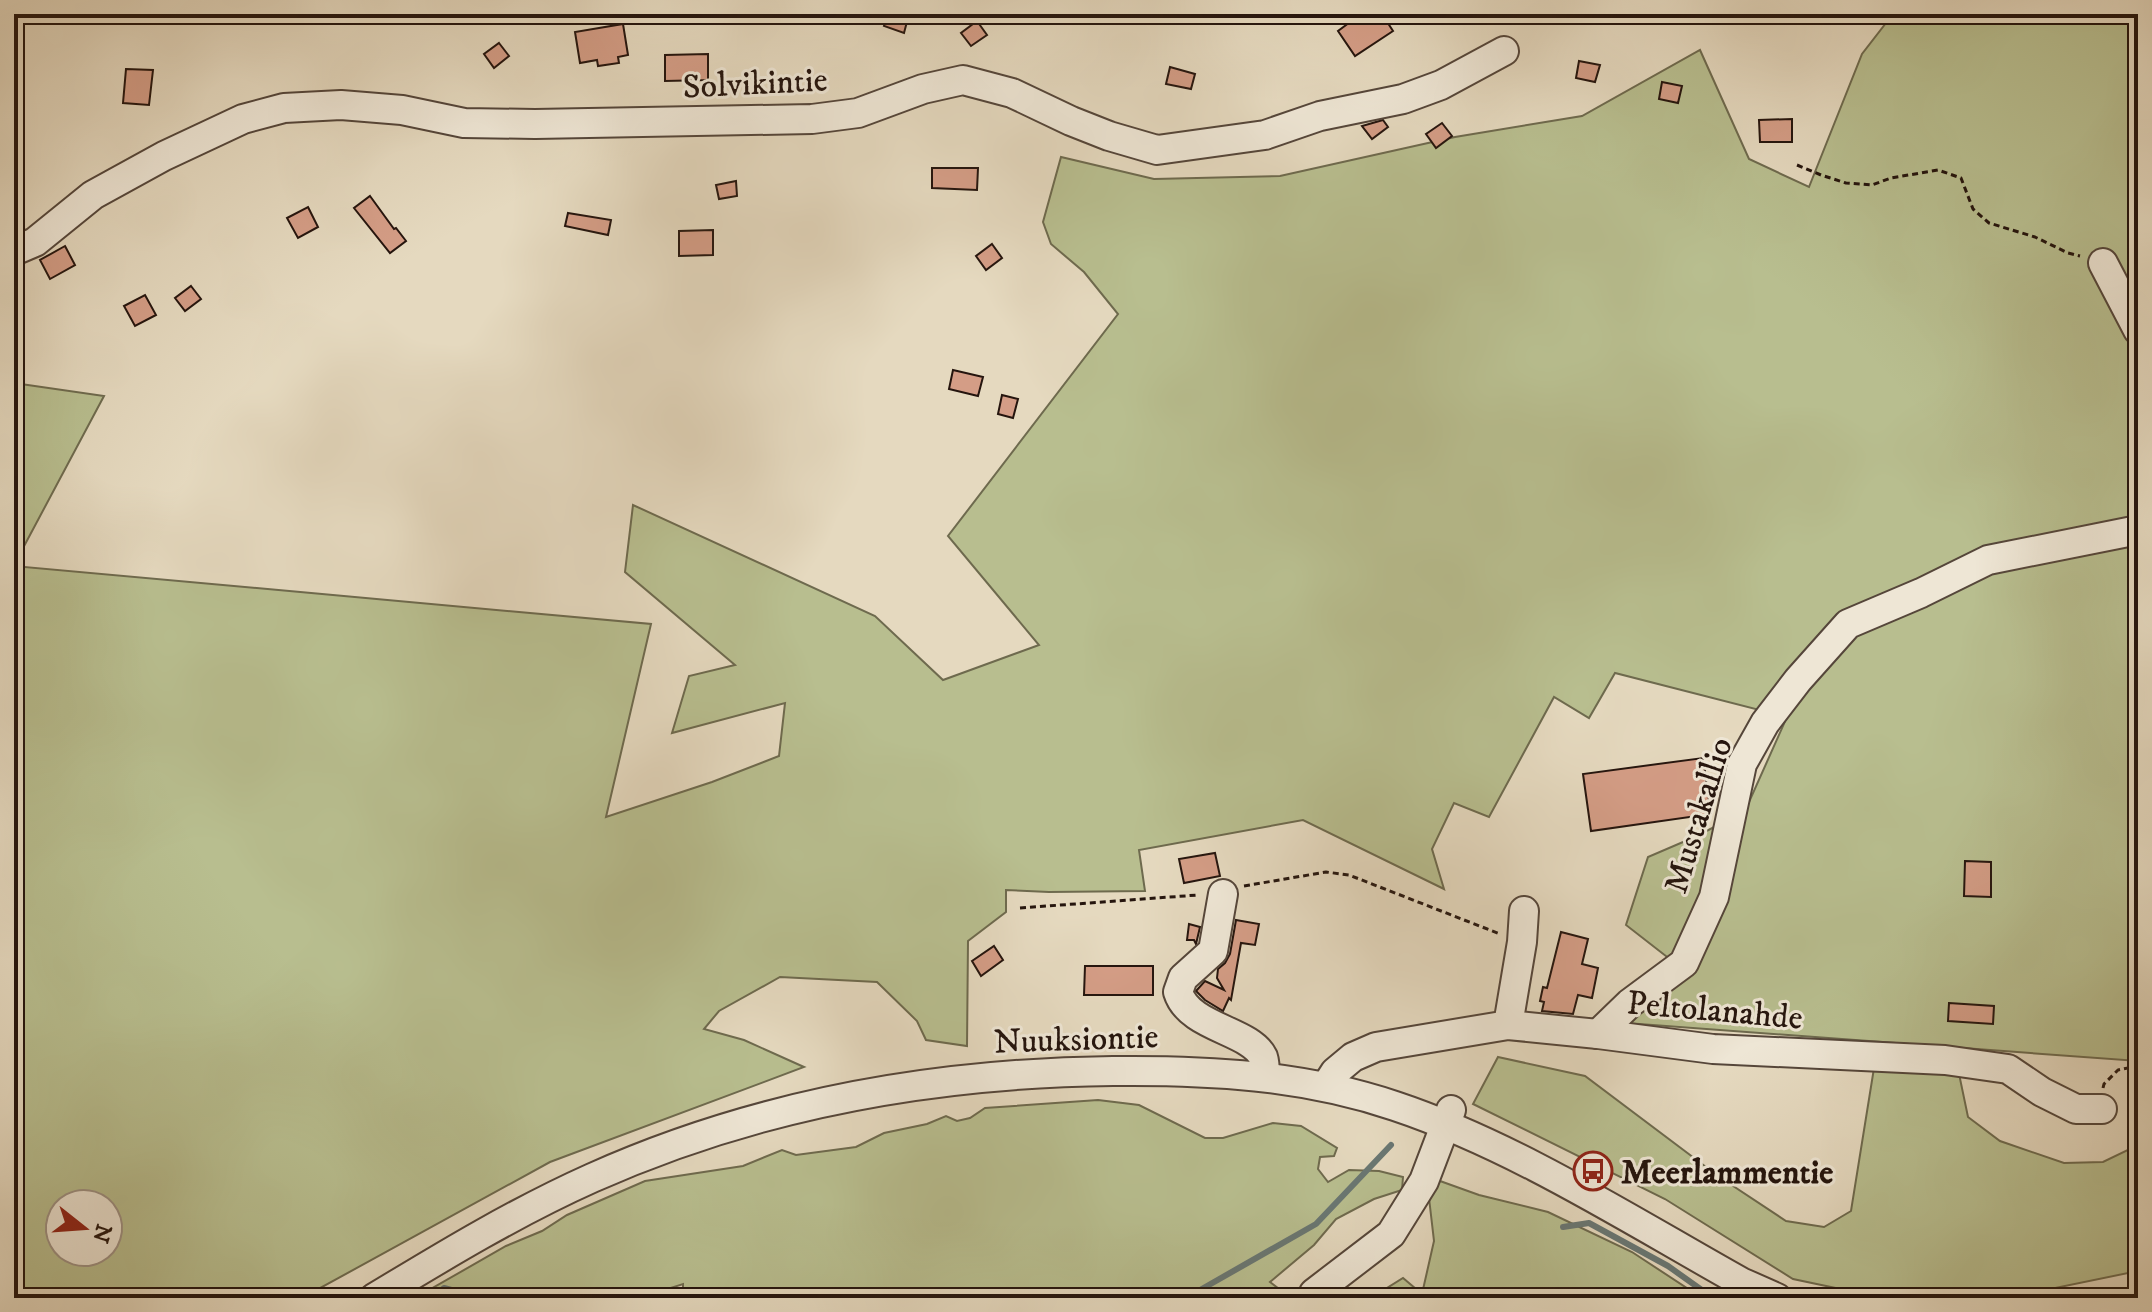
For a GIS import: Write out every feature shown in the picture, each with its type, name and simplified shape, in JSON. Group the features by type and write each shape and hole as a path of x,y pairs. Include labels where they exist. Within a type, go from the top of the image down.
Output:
{"street":[{"name":"Solvikintie","path":"14,251 35,242 93,195 164,156 243,119 284,108 341,105 402,110 464,123 812,119 858,113 923,89 963,80 1012,93 1109,136 1157,150 1265,135 1320,116 1403,99 1441,85 1504,51"},
{"path":"2103,263 2138,330"},
{"name":"Mustakallio","path":"1598,1034 1630,1003 1684,963 1714,897 1742,764 1765,723 1848,624 1988,560 2138,530"},
{"path":"1223,894 1213,951 1183,978 1178,992 1184,1005 1205,1021 1245,1041 1259,1052 1265,1060 1265,1076"},
{"path":"1508,1025 1524,911"},
{"name":"Peltolanahde","path":"1326,1086 1335,1072 1353,1057 1376,1047 1508,1025 1713,1049 1945,1060 2008,1069 2042,1092 2076,1109 2102,1109"},
{"name":"Nuuksiontie","path":"374,1298 547,1199 715,1131 797,1107 935,1081 997,1075 1142,1071 1265,1076 1326,1086 1448,1117 1741,1282 1785,1293"},
{"path":"1314,1293 1391,1234 1424,1181 1448,1117"}],"path":[{"path":"1797,165 1846,183 1872,185 1891,178 1938,170 1961,178 1973,209 1989,223 2103,263"},
{"path":"1020,908 1223,894 1238,887 1326,872 1349,875 1522,942"},
{"path":"2102,1109 2104,1084 2118,1070 2138,1066"},
{"path":"2090,1298 2138,1287"},
{"path":"1785,1293 1822,1298"}],"green space":[{"path":"1893,14 2138,14 2138,1061 1599,1021 1671,960 1626,925 1648,857 1745,811 1787,717 1615,673 1589,718 1554,697 1489,817 1454,803 1432,849 1444,889 1303,820 1139,850 1145,891 1006,890 1006,912 968,941 967,1046 926,1040 917,1021 877,982 780,977 719,1011 704,1029 744,1040 804,1067 550,1162 302,1298 14,1298 14,566 651,624 606,817 779,756 785,703 672,733 689,676 735,665 625,572 633,505 875,616 943,680 1039,645 948,536 1118,314 1084,272 1051,244 1043,222 1061,157 1154,179 1280,176 1455,137 1582,116 1700,50 1749,159 1809,187 1862,54"},
{"path":"14,383 104,396 14,565"},
{"path":"1498,1057 1585,1076 1718,1176 1786,1221 1824,1227 1851,1211 1874,1068 1958,1069 1968,1117 2000,1141 2064,1163 2103,1162 2138,1145 2138,1271 2007,1298 1883,1298 1793,1279 1665,1199 1473,1104"},
{"path":"1098,1100 1139,1105 1205,1138 1223,1138 1273,1123 1301,1126 1337,1148 1334,1156 1320,1157 1318,1169 1328,1182 1349,1170 1379,1171 1403,1177 1402,1190 1374,1199 1336,1219 1314,1245 1270,1282 1291,1298 683,1298 683,1284 639,1298 415,1298 506,1246 645,1181 743,1166 782,1150 796,1155 856,1147 884,1133 927,1124 946,1116 957,1121 970,1118 985,1108"},
{"path":"1440,1181 1479,1195 1548,1212 1632,1252 1702,1298 1363,1298 1403,1278 1422,1294 1434,1241 1429,1198"}],"building":[{"path":"888,14 909,14 904,33 884,26"},
{"path":"1361,14 1382,14 1393,31 1355,56 1338,31"},
{"path":"977,21 987,35 971,46 961,33"},
{"path":"623,24 628,55 618,57 619,63 598,66 597,60 580,63 575,32"},
{"path":"499,43 509,56 494,68 484,54"},
{"path":"708,54 708,80 665,81 665,55"},
{"path":"1579,61 1600,65 1595,82 1576,78"},
{"path":"1170,67 1195,74 1191,89 1166,84"},
{"path":"126,69 153,70 149,105 123,103"},
{"path":"1662,82 1682,86 1678,103 1659,99"},
{"path":"1792,119 1792,142 1760,142 1759,120"},
{"path":"1383,120 1388,127 1372,139 1362,126"},
{"path":"1442,123 1452,136 1436,148 1426,134"},
{"path":"932,168 978,168 977,190 932,188"},
{"path":"736,181 737,196 719,199 716,185"},
{"path":"370,196 406,241 390,253 354,208"},
{"path":"308,207 318,227 298,238 287,218"},
{"path":"568,213 611,220 608,235 565,226"},
{"path":"713,230 713,255 679,256 679,231"},
{"path":"992,244 1002,258 986,270 976,256"},
{"path":"65,246 75,265 50,279 40,260"},
{"path":"191,286 201,299 185,311 175,298"},
{"path":"145,295 156,315 135,326 124,306"},
{"path":"953,370 983,377 978,396 949,389"},
{"path":"1002,395 1018,399 1013,418 998,414"},
{"path":"1703,758 1711,814 1591,831 1583,774"},
{"path":"1215,853 1220,876 1184,883 1179,859"},
{"path":"1965,861 1991,862 1991,897 1964,896"},
{"path":"1236,920 1259,924 1255,945 1241,943 1231,1000 1229,998 1223,1011 1196,991 1205,981 1224,990 1217,978 1218,969 1230,954"},
{"path":"1189,924 1200,927 1196,944 1194,940 1187,940"},
{"path":"1561,932 1588,939 1582,964 1598,968 1592,998 1578,995 1573,1014 1542,1011 1544,1002 1540,1001 1543,987 1547,988"},
{"path":"994,946 1003,960 981,976 972,961"},
{"path":"1085,966 1153,966 1153,995 1084,995"},
{"path":"1949,1003 1994,1006 1993,1024 1948,1021"}],"waterway":[{"path":"1186,1298 1316,1224 1391,1145"},
{"path":"1563,1227 1589,1223 1668,1266 1713,1298"},
{"path":"432,1298 444,1288 481,1298"}],"place":[{"name":"Meerlammentie","path":"1593,1171"}]}
